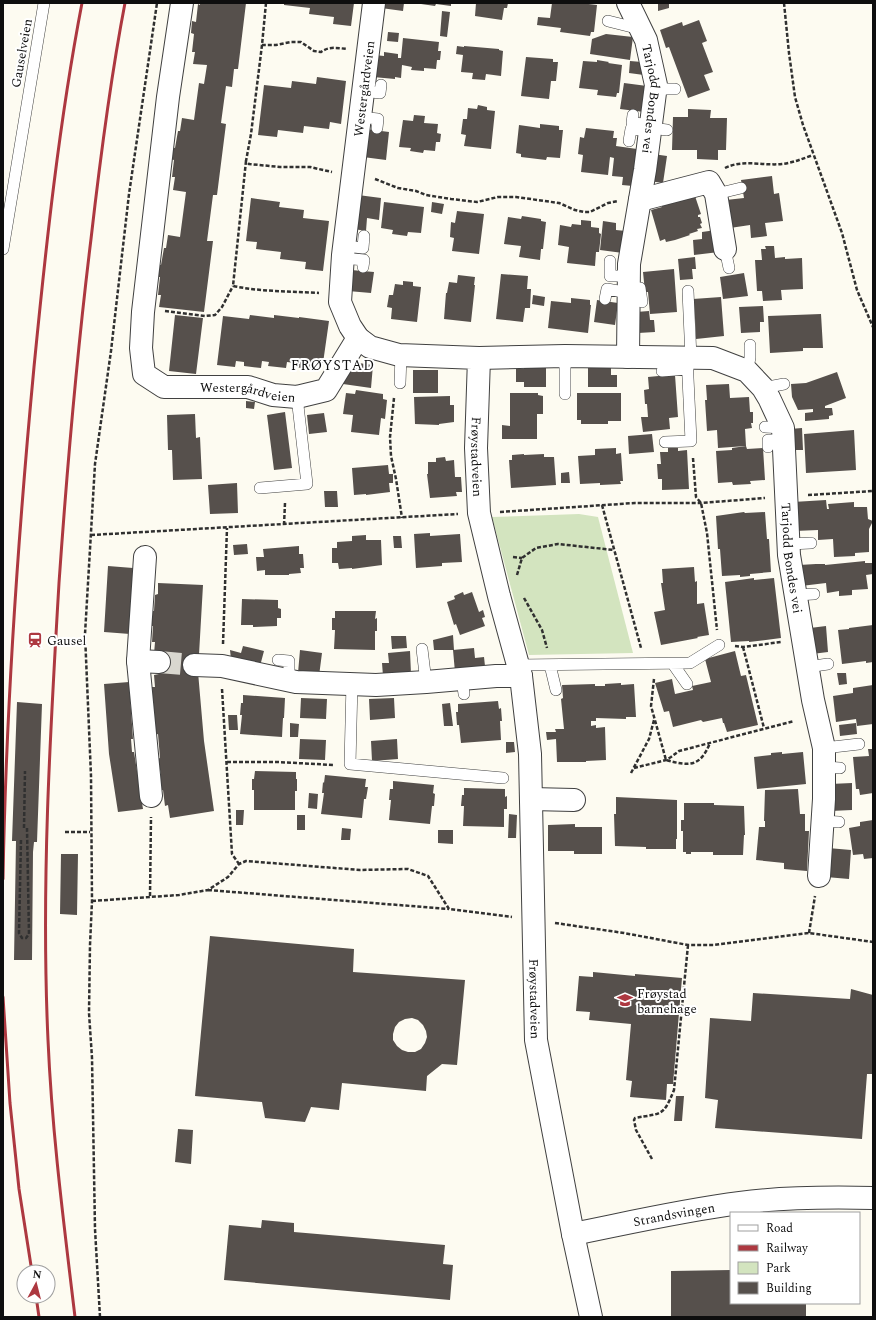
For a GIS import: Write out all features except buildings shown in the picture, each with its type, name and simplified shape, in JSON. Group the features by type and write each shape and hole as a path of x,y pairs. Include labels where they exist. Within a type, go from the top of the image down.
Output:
{"street":[{"name":"Westergårdveien","path":"182,3 166,112 143,309 141,348 144,374 164,387 248,387 273,395 297,397 326,390 358,338 350,326 340,302 344,252 354,174 369,122 372,88 368,52 374,3"},
{"name":"Tarjodd Bondes vei","path":"628,3 646,40 656,85 665,89 650,126 640,200 629,264 632,290 628,357"},
{"path":"640,200 712,188 727,258"},
{"path":"358,338 370,347 401,355 479,358"},
{"name":"Tarjodd Bondes vei","path":"479,358 565,356 628,357 689,361 713,358 747,371 769,398 775,436 792,464 786,496 784,544 797,593 807,667 820,705 824,758 824,824 819,876"},
{"name":"Frøystadveien","path":"479,358 476,448 479,514 499,596 520,671 530,754 536,1040 590,1317"},
{"path":"145,557 138,661 151,796"},
{"path":"138,661 159,662"},
{"path":"194,665 222,666 289,681 376,685 426,682 463,687 496,676 520,671"},
{"path":"531,799 574,800"},
{"name":"Strandsvingen","path":"573,1234 660,1216 740,1203 819,1197 873,1198"}],"lane":[{"name":"Gauselveien","path":"3,249 44,3"},
{"path":"608,21 641,29"},
{"path":"629,141 631,129 650,126"},
{"path":"712,188 741,188"},
{"path":"344,252 363,248 364,236"},
{"path":"344,252 364,260 363,267"},
{"path":"610,260 610,276 632,290"},
{"path":"605,299 607,289 632,290"},
{"path":"665,442 691,442 688,291"},
{"path":"747,371 750,358 750,345"},
{"path":"400,382 401,355"},
{"path":"565,356 565,394"},
{"path":"662,370 689,361"},
{"path":"762,388 784,384"},
{"path":"260,488 308,484 297,397"},
{"path":"784,544 811,543"},
{"path":"520,671 550,665 690,663 719,645"},
{"path":"422,649 426,682"},
{"path":"278,660 289,661 289,681"},
{"path":"673,664 687,684"},
{"path":"807,667 828,664"},
{"path":"550,665 556,690"},
{"path":"352,683 350,764 503,778"},
{"path":"824,758 859,744"}],"path":[{"path":"100,1317 95,1229 92,1058 89,1013 92,901 90,776 84,634 95,464 129,194 157,3"},
{"path":"116,305 205,316 215,315 222,307 233,286 246,161 251,134 266,3"},
{"path":"784,3 788,53 795,97 813,156 842,233 857,290 873,327"},
{"path":"262,45 301,42 314,51 321,52 326,49 334,48 368,52"},
{"path":"712,188 712,175 729,166 759,163 780,164 813,156"},
{"path":"246,161 249,164 280,167 310,167 331,172 340,170 426,195 477,202 498,196 516,197 560,203 575,210 590,212 600,206 614,202 640,200"},
{"path":"233,286 250,290 287,293 341,292"},
{"path":"400,382 394,395 390,437 391,456 402,518"},
{"path":"691,442 696,497 701,503 707,533 719,645 743,647 802,638"},
{"path":"284,525 286,486"},
{"path":"91,535 479,514 635,503 701,503 873,491"},
{"path":"602,505 648,664 654,679 651,706 666,760"},
{"path":"227,528 221,675 232,854 239,864"},
{"path":"518,581 517,575 522,558 536,548 558,544 614,550"},
{"path":"521,593 542,630 550,665"},
{"path":"743,647 764,728"},
{"path":"631,773 649,739 654,720"},
{"path":"634,768 672,758 679,751 790,722"},
{"path":"666,760 690,765 697,762 707,751 710,742"},
{"path":"227,762 293,762 327,765 350,764"},
{"path":"24,828 25,771"},
{"path":"150,896 151,796"},
{"path":"21,840 19,933 22,938 26,938 30,934 27,828"},
{"path":"65,832 90,832"},
{"path":"208,890 228,877 239,864 246,861 360,870 408,869 428,876 449,910"},
{"path":"809,934 819,876"},
{"path":"92,901 179,895 208,890 449,910 513,917"},
{"path":"552,922 688,945 714,945 809,934 873,942"},
{"path":"652,1159 636,1130 634,1118 661,1113 665,1110 674,1090 688,945"}],"green space":[{"path":"579,514 598,517 633,653 529,655 492,517"}],"tunnel":[{"path":"159,662 194,665"}],"railway":[{"path":"3,879 10,687 28,431 48,230 66,93 82,3"},
{"path":"75,1317 52,1110 48,1040 46,983 46,869 52,697 69,454 86,282 110,91 125,3"},
{"path":"3,997 10,1103 19,1189 31,1264"},
{"path":"37,1304 39,1317"}],"place":[{"name":"Gausel","path":"35,640"},
{"name":"Frøystad barnehage","path":"625,1000"}],"district":[{"name":"FRØYSTAD","path":"333,365"}]}
